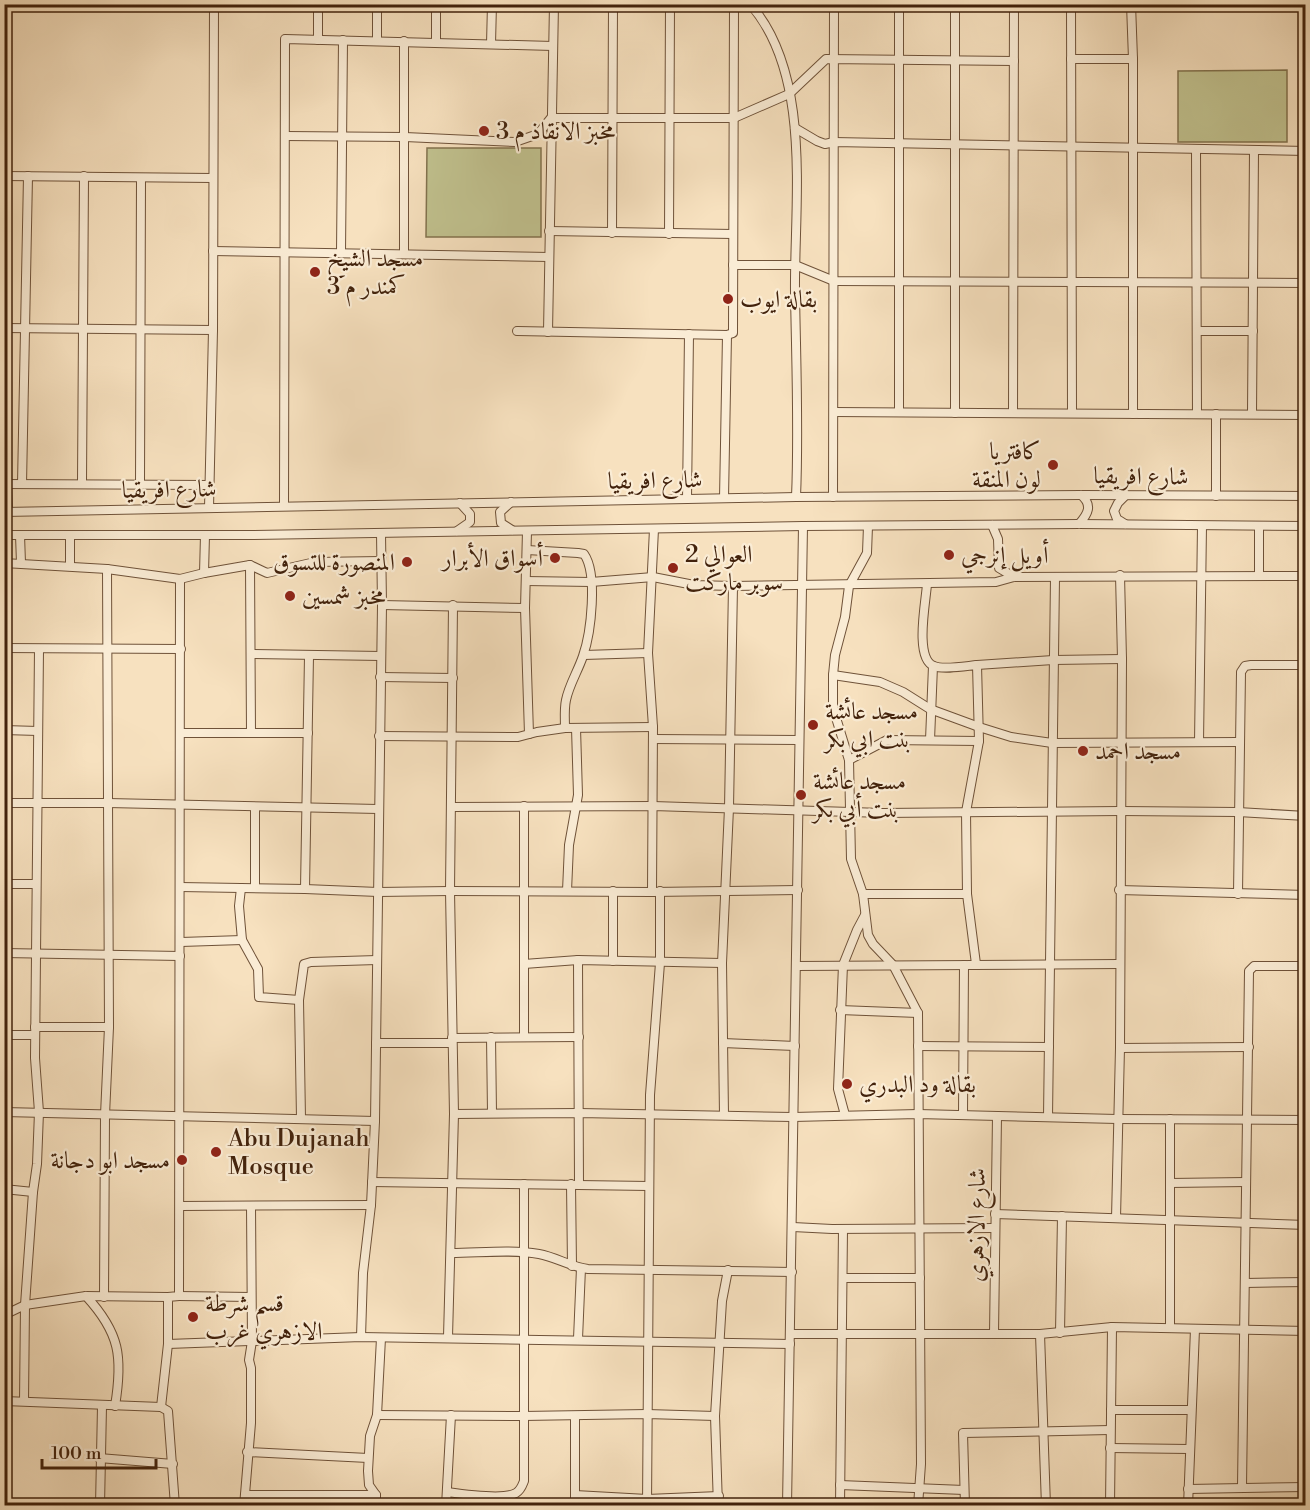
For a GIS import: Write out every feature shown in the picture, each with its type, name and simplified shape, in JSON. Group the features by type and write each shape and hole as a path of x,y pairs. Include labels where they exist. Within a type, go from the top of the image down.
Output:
{"street":[{"path":"209,508 213,330 214,4"},
{"path":"318,4 318,40"},
{"path":"377,4 377,41"},
{"path":"436,4 436,42"},
{"path":"491,44 492,4"},
{"path":"548,332 554,4"},
{"path":"612,233 613,4"},
{"path":"669,234 670,4"},
{"path":"517,331 726,335 732,333 734,4"},
{"path":"750,4 769,31 781,62 795,128 798,461 796,497"},
{"path":"833,497 834,4"},
{"path":"899,4 899,412"},
{"path":"955,413 956,4"},
{"path":"1013,413 1014,4"},
{"path":"1071,4 1072,413"},
{"path":"1131,4 1133,414"},
{"path":"284,506 285,39 553,46"},
{"path":"341,252 343,40"},
{"path":"404,41 404,254"},
{"path":"551,118 734,118 789,94 826,59 834,61 1014,61"},
{"path":"1071,59 1133,59"},
{"path":"285,136 405,137 515,142 538,134 551,118"},
{"path":"795,128 825,144 834,142 1305,151"},
{"path":"1196,149 1197,414"},
{"path":"1252,414 1254,150"},
{"path":"4,176 213,178"},
{"path":"22,484 28,176"},
{"path":"82,483 84,176"},
{"path":"140,485 141,178"},
{"path":"549,231 733,234"},
{"path":"213,251 549,257"},
{"path":"733,265 795,265 834,281 1305,282"},
{"path":"4,328 213,330"},
{"path":"1197,331 1253,331"},
{"path":"687,499 688,334"},
{"path":"724,498 726,335"},
{"path":"834,412 1305,415"},
{"path":"1216,414 1216,496"},
{"path":"6,512 6,484 209,485"},
{"path":"1079,525 1087,515 1088,508 1087,501 1081,495"},
{"path":"1126,495 1117,504 1114,513 1127,525"},
{"name":"شارع افريقيا","path":"6,512 796,497 1305,496"},
{"path":"511,502 500,512 499,518 504,526 514,531"},
{"path":"456,532 470,522 470,514 460,503"},
{"path":"992,525 998,539 999,568 1014,577"},
{"path":"787,1506 803,526"},
{"name":"شارع افريقيا","path":"4,535 205,535 803,526 1305,526"},
{"path":"868,526 866,557 849,585 833,675 833,708 849,760 850,859 863,894 868,935 873,944 893,965 918,1013 920,1278 920,1487 918,1506"},
{"path":"1199,742 1202,526"},
{"path":"1259,526 1259,576"},
{"path":"647,1502 650,1095 660,963 653,806 653,727 648,653 654,529"},
{"path":"527,531 525,608 529,734"},
{"path":"361,1336 363,1273 371,1205 375,1121 381,533"},
{"path":"20,535 21,563"},
{"path":"70,535 70,566"},
{"path":"204,573 205,535"},
{"path":"527,550 584,554 587,559 592,611 584,655 566,699 565,728"},
{"path":"4,562 107,569 180,579 250,565 267,573 326,560 381,561"},
{"path":"250,565 251,733"},
{"path":"104,1297 105,1115 109,1027 107,569"},
{"path":"1116,1218 1120,1048 1119,890 1122,744 1120,575"},
{"path":"526,581 591,582 653,577 694,585 733,586 927,584 996,582 1014,577 1120,575 1305,576"},
{"path":"1048,1117 1055,578"},
{"path":"179,1296 181,1206 180,579"},
{"path":"927,584 922,645 926,658 933,666 930,740"},
{"path":"724,1115 722,963 729,808 733,586"},
{"path":"382,605 525,608"},
{"path":"448,1337 454,1114 450,891 453,605"},
{"path":"4,648 181,649"},
{"path":"24,1401 26,1305 39,1112 35,1031 39,649"},
{"path":"584,655 648,653"},
{"path":"251,654 381,656"},
{"path":"305,889 309,656"},
{"path":"933,666 1122,659"},
{"path":"976,964 967,894 966,812 979,741 977,665"},
{"path":"1238,894 1240,672 1245,666 1305,665"},
{"path":"833,675 880,682 903,692 930,710 1011,736 1052,743 1239,742"},
{"path":"381,677 453,678"},
{"path":"380,736 518,737 565,728 653,727"},
{"path":"567,891 569,845 578,788 575,756 576,728"},
{"path":"4,730 38,731"},
{"path":"180,733 308,733"},
{"path":"653,739 799,740"},
{"path":"849,760 887,740 979,741"},
{"path":"4,803 378,809"},
{"path":"524,806 524,1037"},
{"path":"451,807 653,806 883,813 1238,812 1305,816"},
{"path":"255,807 255,888"},
{"path":"4,884 36,884"},
{"path":"180,887 378,892 798,890"},
{"path":"241,888 239,906 243,940 258,969 259,997 299,1000"},
{"path":"1119,890 1305,895"},
{"path":"613,891 613,961"},
{"path":"863,894 967,894"},
{"path":"845,1115 838,1089 843,965 865,915"},
{"path":"181,942 243,940"},
{"path":"4,953 180,956"},
{"path":"301,1118 299,1000 305,963 377,960"},
{"path":"524,964 578,960 722,963"},
{"path":"578,960 579,1113 575,1184 578,1339"},
{"path":"796,966 1119,964"},
{"path":"963,1115 964,965"},
{"path":"1242,1487 1249,971 1254,966 1305,966"},
{"path":"840,1010 918,1013"},
{"path":"4,1035 109,1027"},
{"path":"491,1037 492,1113"},
{"path":"376,1042 452,1041 491,1037 579,1037"},
{"path":"723,1043 795,1046"},
{"path":"918,1046 1049,1047"},
{"path":"1120,1048 1249,1047"},
{"path":"4,1112 375,1121"},
{"path":"454,1114 579,1113 794,1117 918,1114 1117,1119 1305,1120"},
{"name":"شارع الازهري","path":"994,1334 997,1116"},
{"path":"1170,1119 1170,1328"},
{"path":"372,1182 649,1186"},
{"path":"1170,1183 1246,1182"},
{"path":"447,1492 511,1495 520,1490 524,1481 524,1184"},
{"path":"4,1189 33,1192"},
{"path":"181,1206 371,1205"},
{"path":"244,1506 251,1423 249,1360 252,1341 251,1206"},
{"path":"995,1214 1305,1225"},
{"path":"1060,1333 1062,1216"},
{"path":"793,1227 995,1228"},
{"path":"840,1506 843,1229"},
{"path":"451,1253 524,1252 548,1256 577,1267 792,1272"},
{"path":"718,1506 715,1416 718,1344 722,1300 728,1269"},
{"path":"843,1278 920,1278"},
{"path":"1245,1283 1305,1282"},
{"path":"86,1296 106,1321 116,1343 119,1372 115,1406"},
{"path":"4,1315 26,1305 86,1296 251,1297"},
{"path":"161,1407 168,1344 168,1297"},
{"path":"1110,1506 1112,1328"},
{"path":"790,1334 1040,1334 1112,1328 1305,1330"},
{"path":"1188,1506 1188,1449 1195,1329"},
{"path":"1040,1334 1046,1506"},
{"path":"168,1344 361,1336 790,1344"},
{"path":"376,1506 376,1495 369,1485 368,1458 370,1436 377,1415 381,1338"},
{"path":"4,1401 161,1407 168,1411 175,1506"},
{"path":"99,1506 102,1406"},
{"path":"1111,1410 1191,1410"},
{"path":"377,1415 715,1416"},
{"path":"446,1506 451,1415"},
{"path":"574,1416 575,1506"},
{"path":"965,1506 963,1433 1110,1430"},
{"path":"1110,1448 1188,1449"},
{"path":"247,1452 368,1458"},
{"path":"99,1458 173,1464"},
{"path":"840,1485 964,1490"},
{"path":"1188,1489 1305,1487"},
{"path":"245,1495 376,1495"},
{"path":"574,1496 647,1502 719,1496"}],"green space":[{"path":"1287,70 1287,142 1178,142 1178,71"},
{"path":"427,148 541,148 541,237 426,237"}],"place":[{"name":"مخبز الانقاذ م 3","path":"484,131"},
{"name":"مسجد الشيخ كمندر م 3","path":"315,272"},
{"name":"بقالة ايوب","path":"728,299"},
{"name":"كافتريا لون المنقة","path":"1053,465"},
{"name":"أويل إنرجي","path":"949,555"},
{"name":"أسواق الأبرار","path":"555,558"},
{"name":"المنصورة للتسوق","path":"407,562"},
{"name":"العوالي 2 سوبر ماركت","path":"673,568"},
{"name":"مخبز شمسين","path":"290,596"},
{"name":"مسجد عائشة بنت ابي بكر","path":"813,725"},
{"name":"مسجد احمد","path":"1083,751"},
{"name":"مسجد عائشة بنت أبي بكر","path":"801,795"},
{"name":"بقالة ود البدري","path":"847,1084"},
{"name":"Abu Dujanah Mosque","path":"216,1152"},
{"name":"مسجد ابو دجانة","path":"182,1160"},
{"name":"قسم شرطة الازهري غرب","path":"193,1317"}]}
